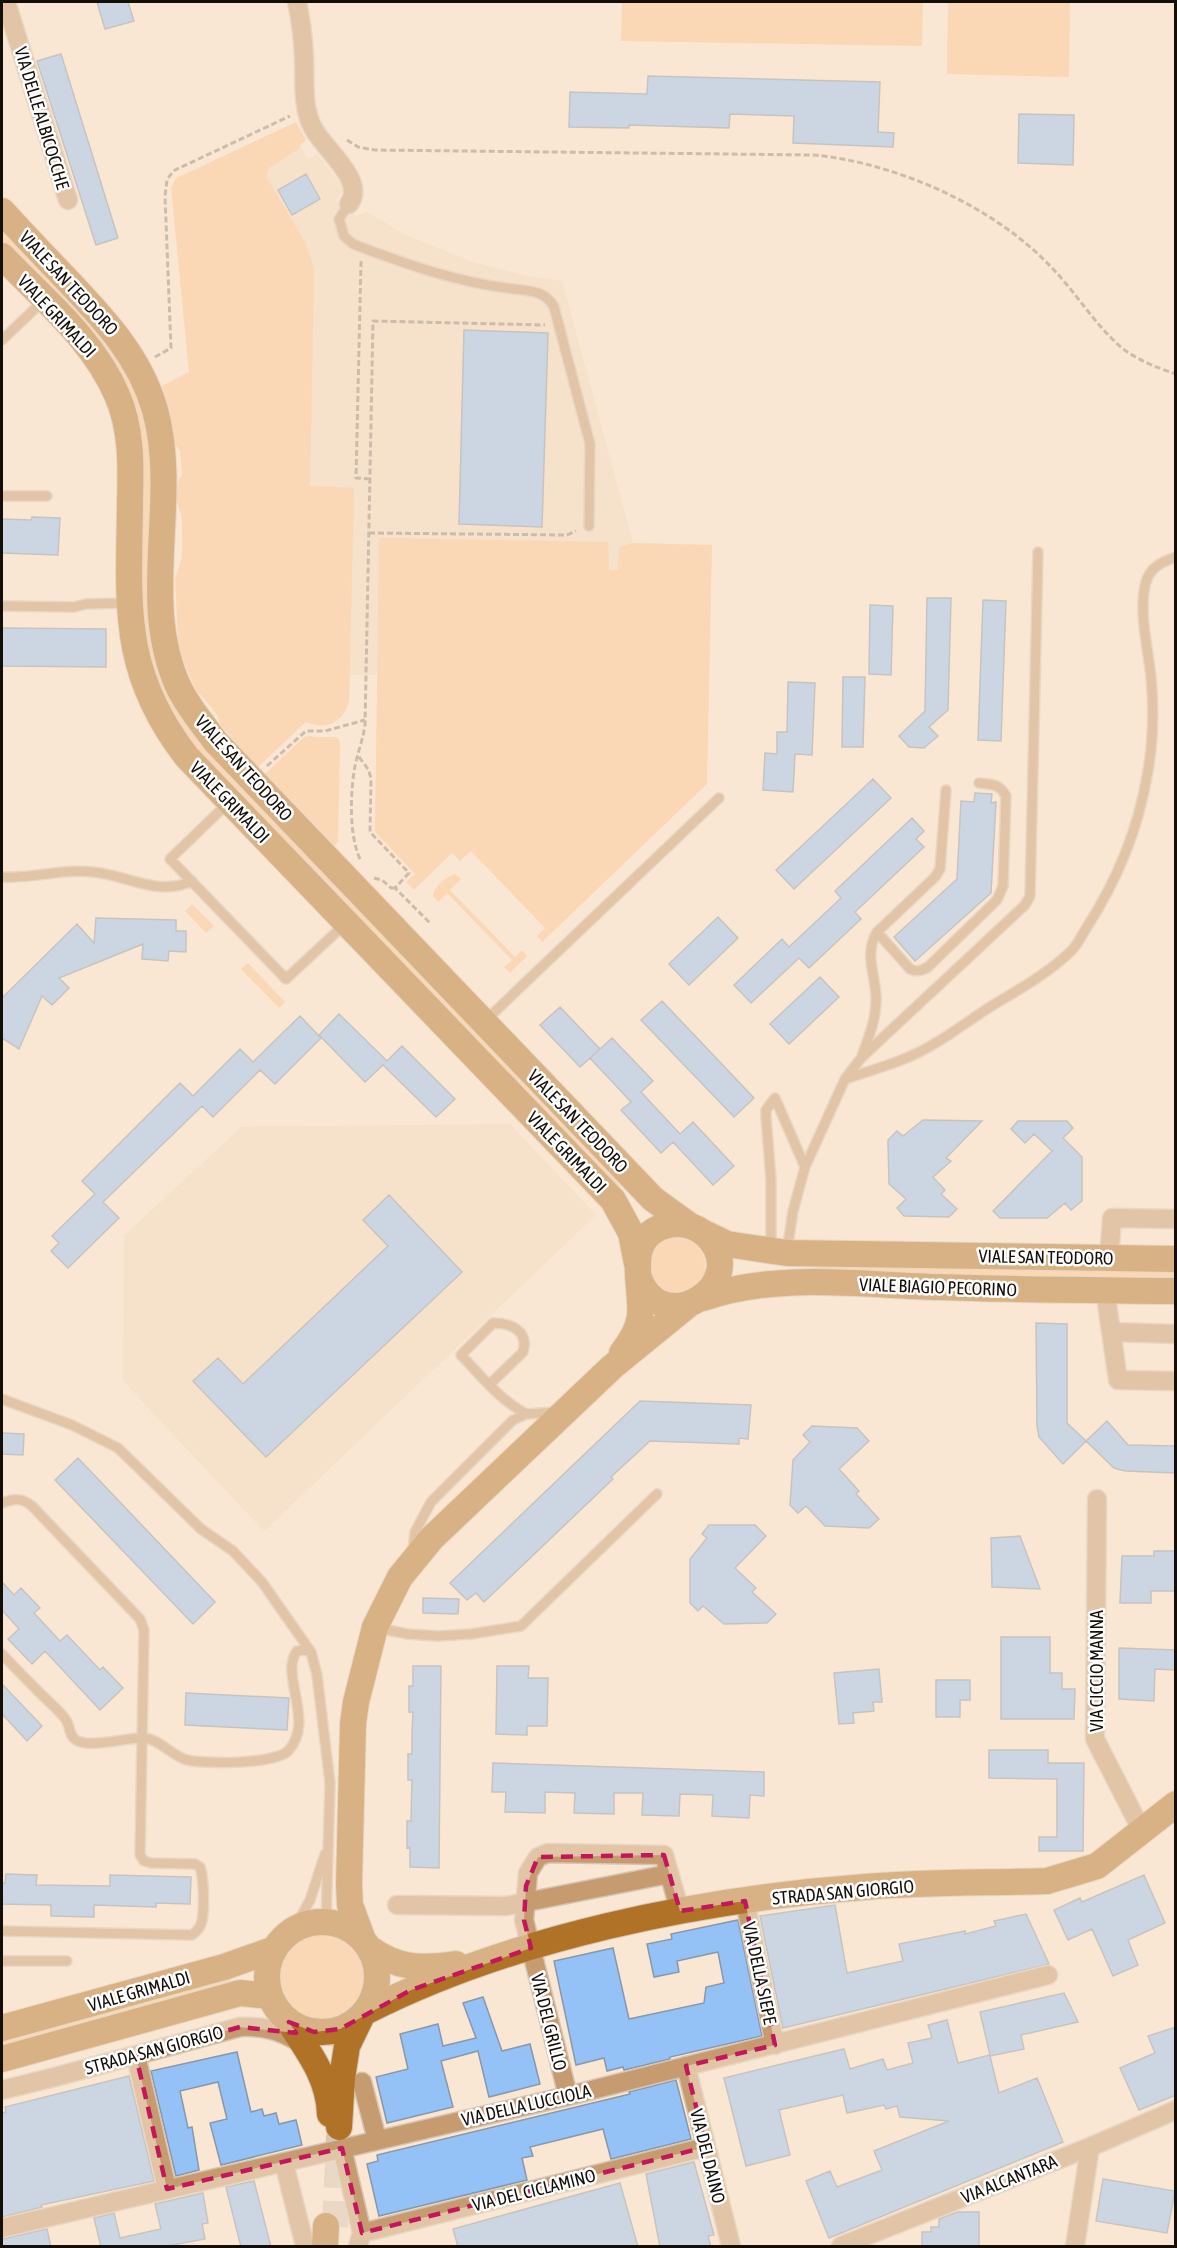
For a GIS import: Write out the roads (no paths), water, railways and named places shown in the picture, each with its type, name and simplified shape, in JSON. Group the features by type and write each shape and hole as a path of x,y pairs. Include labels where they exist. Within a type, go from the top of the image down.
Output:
{"main road":[{"name":"VIALE SAN TEODORO","path":"2,211 108,322 137,367 154,408 162,453 162,618 171,668 179,689 191,709 215,741 653,1199 696,1229 727,1244 779,1253 1176,1259"},
{"name":"VIALE GRIMALDI","path":"2,256 93,352 118,397 127,425 130,472 129,603 133,639 139,666 153,705 168,732 187,757 613,1200 631,1233 641,1294 637,1329 612,1367"},
{"path":"495,1959 412,1967 383,1959 339,1918 339,1847 353,1724 363,1669 375,1627 400,1577 432,1538 612,1367 695,1301 716,1281 719,1266 714,1245 696,1229 668,1225 653,1232 642,1244 637,1270 645,1290 657,1300 672,1306 695,1301"},
{"name":"VIALE BIAGIO PECORINO","path":"695,1301 726,1291 759,1285 801,1282 1176,1292"},
{"name":"STRADA SAN GIORGIO","path":"495,1959 680,1911 745,1901 866,1887 1047,1881 1096,1866 1176,1804"},
{"path":"337,2134 322,2075 288,2020 275,2006 270,1996 267,1972 280,1943 304,1926 339,1918"},
{"name":"VIALE GRIMALDI","path":"2,2028 224,1967 280,1943"},
{"path":"337,2134 347,2046 372,2001 377,1981 375,1960 366,1944"},
{"path":"288,2020 301,2028 327,2032 352,2024 364,2014 411,1990 495,1959"},
{"path":"2,2059 240,1993 270,1996"}],"street":[{"name":"VIA DELLE ALBICOCCHE","path":"6,2 68,200"},
{"path":"297,2 302,25 306,111 314,132 351,178 354,193 349,204"},
{"path":"1109,1258 1112,1218 1176,1219"},
{"path":"1105,1290 1118,1380 1176,1381"},
{"path":"1111,1332 1176,1334"},
{"name":"VIA CICCIO MANNA","path":"1097,1499 1095,1739 1142,1831"},
{"name":"VIA DEL GRILLO","path":"568,2096 524,1920 528,1873 538,1857 548,1853 664,1855 669,1874"},
{"path":"397,1905 506,1906 669,1874 680,1911"},
{"name":"VIA DELLA SIEPE","path":"745,1901 775,2045"},
{"name":"VIA DELLA LUCCIOLA","path":"2,2228 284,2163 337,2134 377,2140 568,2096 1048,1975"},
{"path":"240,2026 272,2019 288,2020"},
{"name":"STRADA SAN GIORGIO","path":"2,2090 240,2026 271,2028 283,2032 304,2045"},
{"path":"136,2055 167,2189"},
{"name":"VIA DEL DAINO","path":"686,2066 731,2247"},
{"path":"362,2082 377,2140"},
{"name":"VIA ALCANTARA","path":"841,2247 1176,2110"},
{"path":"337,2134 360,2240"},
{"name":"VIA DEL CICLAMINO","path":"360,2240 706,2147"},
{"path":"1075,2247 1090,2147"},
{"path":"284,2163 305,2247"}],"lane":[{"path":"349,204 339,219 341,231 348,241 362,248 467,281 538,292 550,300 559,325 590,444 589,526"},
{"path":"2,340 44,300"},
{"path":"2,496 47,495"},
{"path":"779,1253 805,1167 845,1079 861,1058 1025,905 1030,896 1038,552"},
{"path":"845,1079 913,1055 934,1044 1032,982 1073,949 1084,932 1123,860 1135,825 1147,777 1151,741 1151,679 1146,642 1144,598 1146,582 1151,572 1162,562 1176,557"},
{"path":"2,606 129,603"},
{"path":"877,932 910,969 921,971 928,967 997,900 1003,886 1006,796 1000,787 994,784 979,783"},
{"path":"861,1058 873,1028 876,998 871,941 877,932 935,877 940,869 946,790"},
{"path":"483,1023 719,798"},
{"path":"230,801 170,859 286,979 347,923"},
{"path":"2,878 35,877 77,871 95,872 166,888 182,886 192,881"},
{"path":"779,1253 766,1117 766,1110 775,1098 805,1167"},
{"path":"489,1384 523,1352 524,1337 518,1329 510,1325 493,1323 461,1355 508,1404 526,1414"},
{"path":"2,1399 72,1425 117,1448 201,1528 233,1551 262,1582 311,1652 317,1675 339,1847 303,1913 280,1943"},
{"path":"412,1560 415,1533 430,1502 513,1420 526,1414 565,1412"},
{"path":"375,1627 408,1635 438,1636 471,1634 521,1626 657,1494"},
{"path":"2,1503 15,1498 25,1500 140,1619 144,1630 140,1855 144,1861 151,1863 195,1864 200,1867 203,1875 202,1922 192,1935 2,1931"},
{"path":"2,1654 65,1718 77,1741 143,1738 155,1741 178,1756 192,1761 267,1760 286,1753 295,1740 299,1720 297,1694 290,1668 292,1656 297,1651 311,1652"},
{"path":"2,1961 67,1961"}],"tunnel":[{"path":"335,2227 339,2135"}]}
